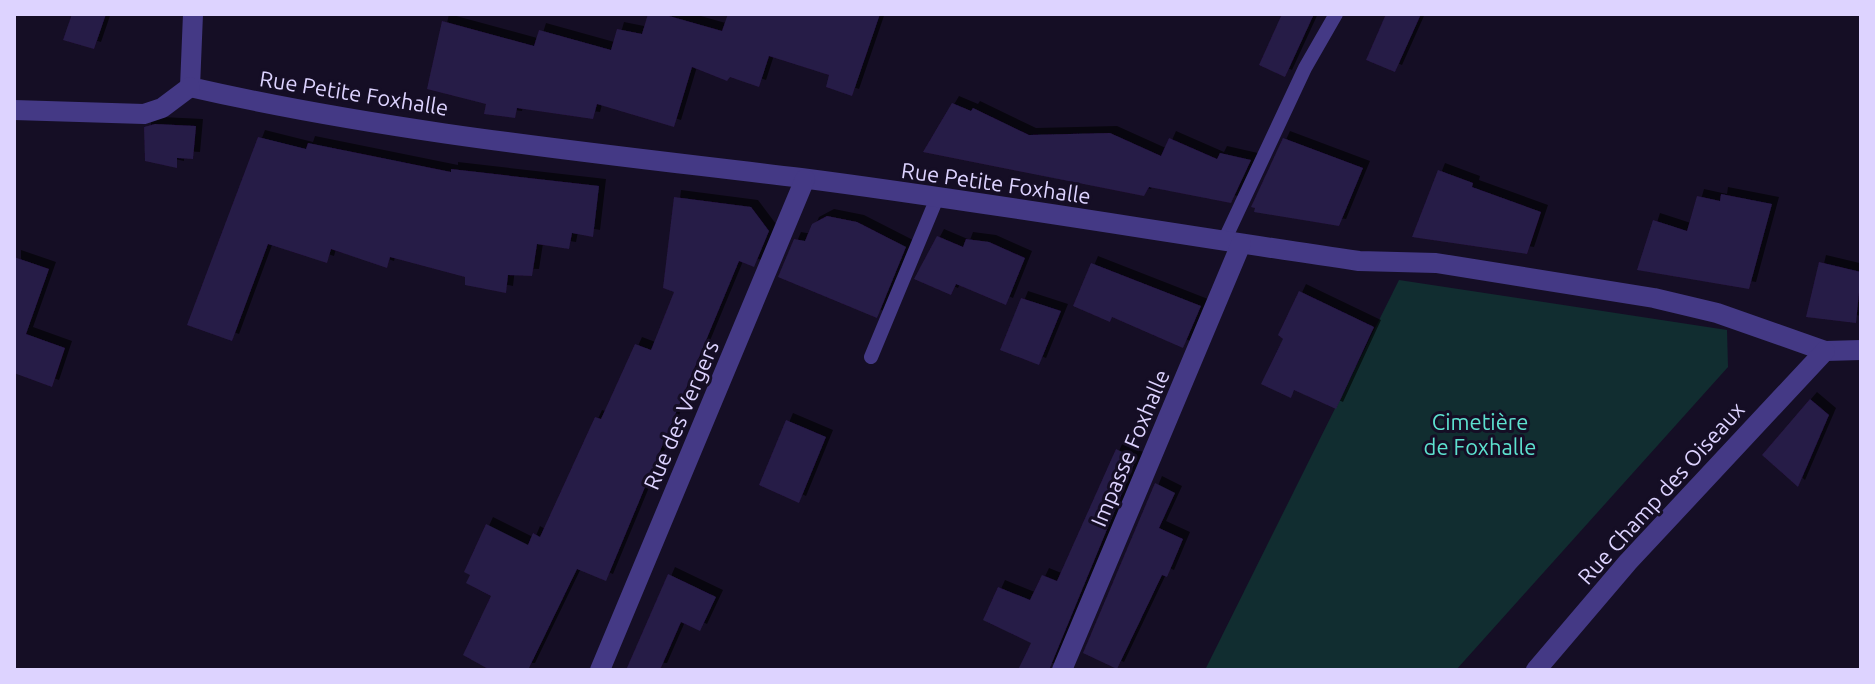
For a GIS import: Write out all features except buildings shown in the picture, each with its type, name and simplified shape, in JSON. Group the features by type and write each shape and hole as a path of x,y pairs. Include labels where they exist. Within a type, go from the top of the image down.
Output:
{"street":[{"path":"14,110 144,114 162,108 190,87 193,14"},
{"name":"Rue Petite Foxhalle","path":"190,87 283,108 504,142 805,179 1359,261 1436,263 1654,298 1717,313 1825,351 1861,350"},
{"name":"Rue des Vergers","path":"600,670 805,179"},
{"name":"Impasse Foxhalle","path":"1062,670 1233,242"},
{"name":"Rue Champ des Oiseaux","path":"1536,670 1628,562 1825,351"}],"lane":[{"path":"1233,242 1305,68 1336,14"},
{"path":"871,357 937,198"}],"green space":[{"name":"Cimetière de Foxhalle","path":"1399,280 1727,330 1728,367 1456,670 1205,670"}]}
